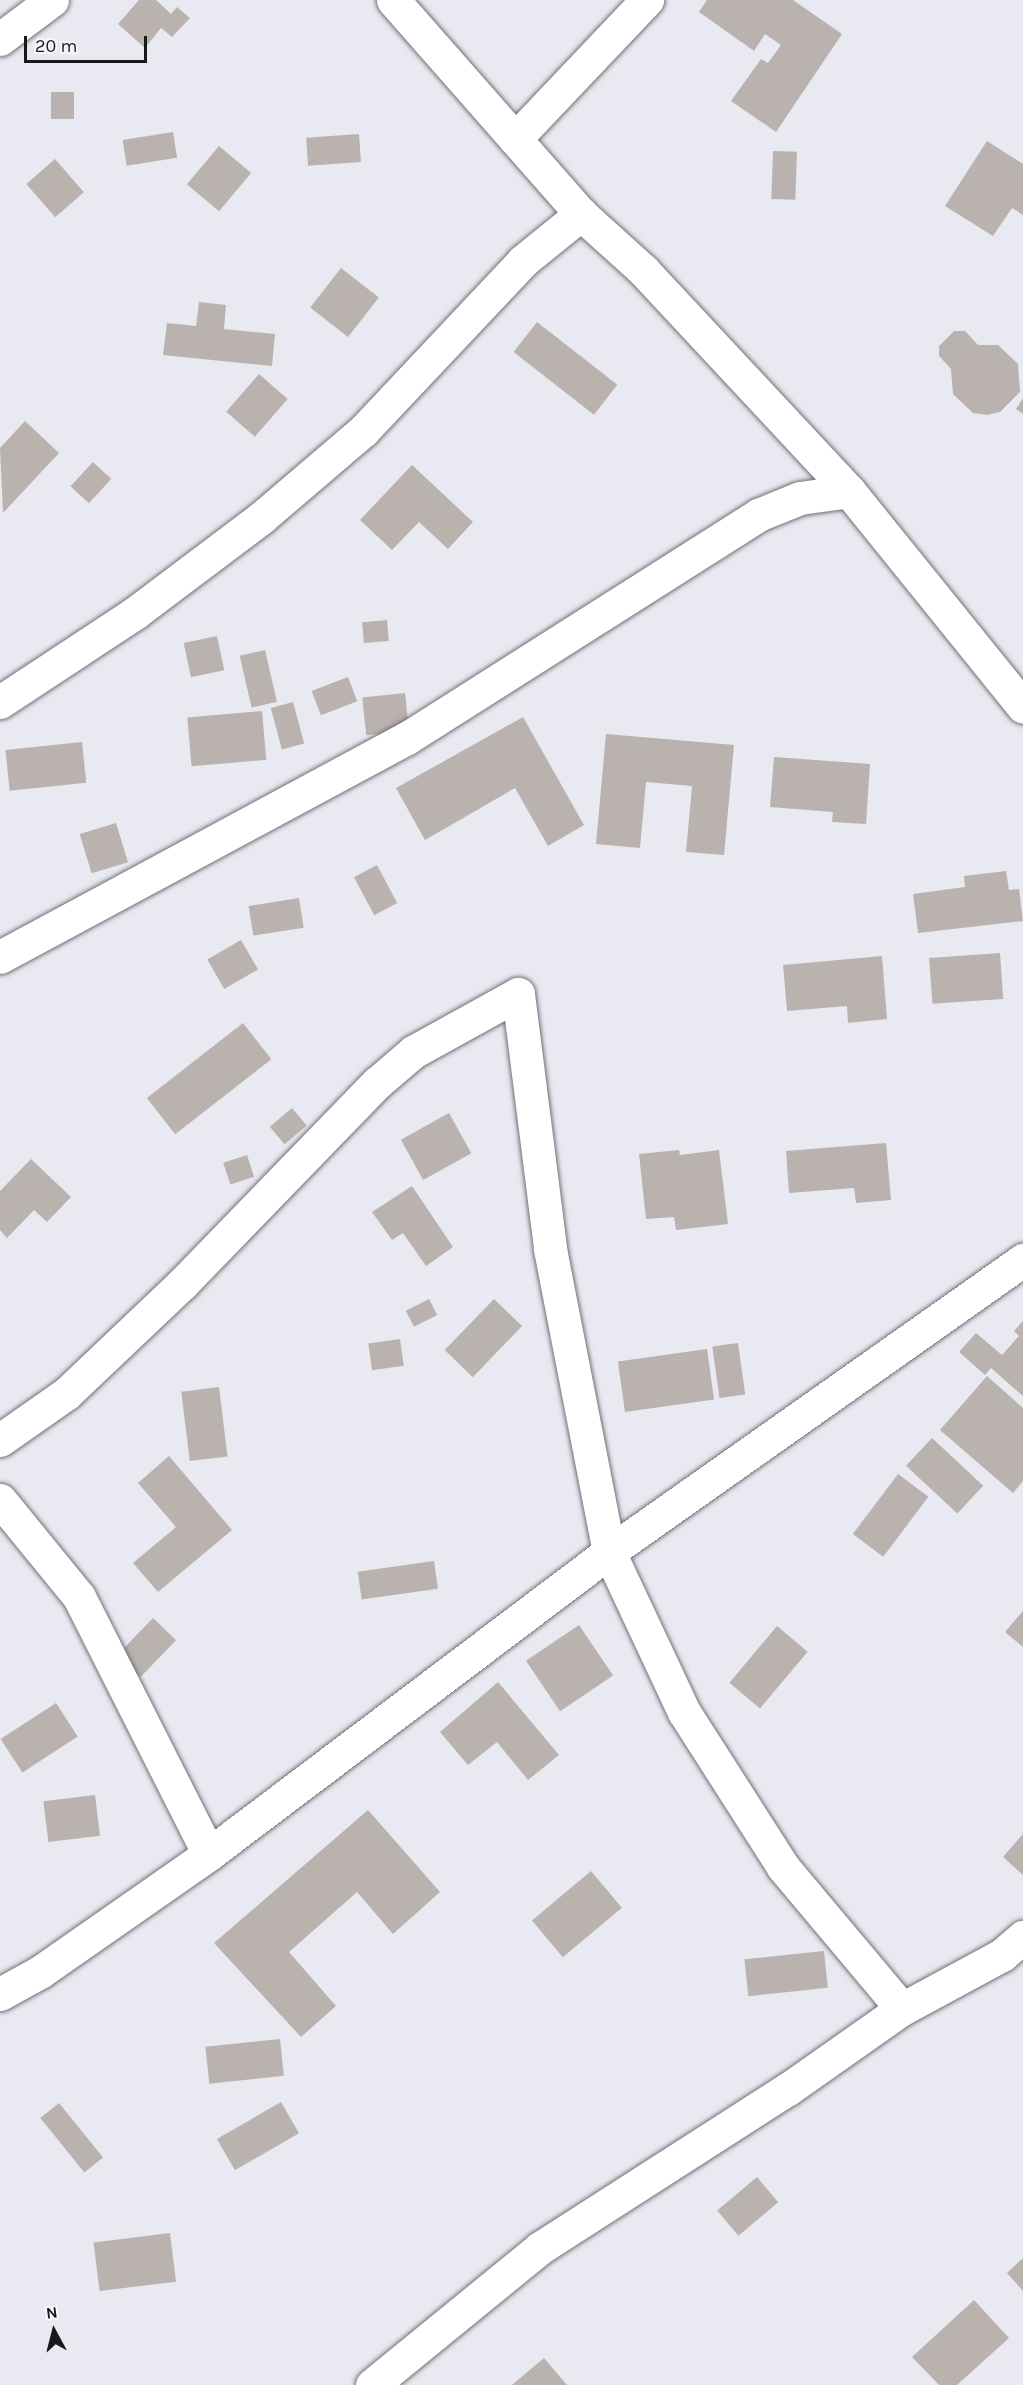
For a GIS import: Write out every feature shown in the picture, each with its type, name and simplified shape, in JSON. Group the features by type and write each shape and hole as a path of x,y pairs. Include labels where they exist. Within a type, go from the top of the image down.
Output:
{"street":[{"path":"0,39 52,0"},
{"path":"393,0 581,214 643,270 849,490 1023,707"},
{"path":"515,139 647,0"},
{"path":"0,702 135,613 261,518 363,431 523,261 581,214"},
{"path":"0,957 407,738 758,515 800,498 849,490"},
{"path":"0,1440 67,1393 183,1283 377,1083 413,1052 518,994 550,1249 609,1552 684,1712 764,1838 783,1867 902,2009"},
{"path":"0,1994 40,1972 209,1854 609,1552 1023,1260"},
{"path":"0,1500 79,1597 209,1854"},
{"path":"372,2385 540,2248 788,2089 902,2009 1016,1956"}],"building":[{"path":"139,0 156,0 171,14 177,7 190,18 172,37 161,28 145,48 118,24"},
{"path":"707,0 793,0 842,34 776,132 731,101 761,59 768,63 781,45 765,34 754,51 699,12"},
{"path":"51,92 74,92 74,119 51,119"},
{"path":"173,132 177,158 127,166 123,140"},
{"path":"359,134 361,162 308,166 306,138"},
{"path":"987,141 1023,164 1023,215 1012,208 993,236 945,206"},
{"path":"219,146 251,173 219,211 187,184"},
{"path":"773,151 797,152 795,200 771,199"},
{"path":"55,159 84,192 55,217 26,184"},
{"path":"341,268 379,298 348,337 310,307"},
{"path":"199,302 226,305 224,329 275,334 272,366 163,355 167,323 196,326"},
{"path":"537,322 617,385 594,415 514,352"},
{"path":"954,331 965,331 978,345 998,345 1018,364 1020,392 1000,412 987,415 973,413 953,394 951,369 939,356 939,346"},
{"path":"259,374 288,399 255,437 226,412"},
{"path":"1023,398 1023,414 1016,409"},
{"path":"25,421 59,453 3,513 0,448"},
{"path":"93,462 111,479 89,503 70,486"},
{"path":"412,465 473,522 448,549 419,522 392,550 360,520"},
{"path":"387,620 389,641 364,643 362,622"},
{"path":"217,636 224,670 191,677 184,643"},
{"path":"265,650 277,702 252,707 240,656"},
{"path":"348,677 357,701 321,715 312,691"},
{"path":"405,693 409,731 366,735 362,697"},
{"path":"293,702 304,744 282,749 271,708"},
{"path":"262,711 266,760 192,766 187,718"},
{"path":"523,717 584,825 548,846 515,788 425,840 396,788"},
{"path":"606,734 734,745 724,855 686,852 692,786 646,782 640,848 596,844"},
{"path":"82,742 86,783 10,791 5,750"},
{"path":"774,757 870,764 866,824 832,822 833,812 770,807"},
{"path":"116,823 128,862 92,873 80,834"},
{"path":"377,865 397,903 374,915 354,877"},
{"path":"1006,871 1009,890 1019,889 1023,921 918,933 913,894 965,887 964,876"},
{"path":"299,898 304,928 253,936 249,906"},
{"path":"241,940 258,969 224,989 207,960"},
{"path":"1000,953 1003,999 932,1004 929,958"},
{"path":"882,956 887,1019 848,1023 847,1006 787,1011 783,965"},
{"path":"243,1023 271,1059 175,1134 147,1098"},
{"path":"292,1108 307,1126 285,1144 270,1127"},
{"path":"449,1113 471,1153 423,1180 401,1140"},
{"path":"886,1143 891,1200 856,1203 854,1188 789,1193 786,1151"},
{"path":"679,1150 680,1155 719,1150 728,1224 676,1230 674,1217 646,1219 639,1154"},
{"path":"247,1155 254,1177 230,1185 223,1163"},
{"path":"31,1159 71,1197 47,1222 34,1210 7,1238 0,1230 0,1191"},
{"path":"412,1186 453,1247 426,1266 403,1233 392,1240 372,1212"},
{"path":"429,1299 437,1315 414,1327 406,1311"},
{"path":"494,1299 522,1326 473,1377 445,1350"},
{"path":"1023,1321 1023,1396 991,1368 985,1375 959,1352 976,1333 1002,1355 1019,1336 1014,1331"},
{"path":"400,1339 404,1366 372,1370 368,1343"},
{"path":"738,1343 745,1394 719,1398 712,1347"},
{"path":"707,1349 714,1400 625,1412 618,1362"},
{"path":"987,1376 1023,1408 1023,1481 1013,1493 940,1430"},
{"path":"219,1387 228,1456 190,1461 181,1392"},
{"path":"932,1438 983,1486 957,1514 906,1466"},
{"path":"169,1456 232,1530 158,1592 133,1563 176,1527 138,1483"},
{"path":"898,1474 928,1497 883,1557 853,1534"},
{"path":"434,1561 438,1589 362,1599 358,1572"},
{"path":"1023,1611 1023,1647 1005,1632"},
{"path":"153,1618 176,1640 141,1677 118,1655"},
{"path":"579,1625 613,1676 560,1711 526,1661"},
{"path":"777,1626 808,1652 760,1708 729,1683"},
{"path":"498,1682 559,1755 528,1780 497,1742 468,1765 440,1732"},
{"path":"56,1703 78,1737 22,1772 1,1739"},
{"path":"95,1795 100,1836 48,1842 43,1801"},
{"path":"368,1810 440,1892 393,1934 357,1892 289,1952 336,2006 301,2037 214,1943"},
{"path":"1023,1834 1023,1875 1003,1857"},
{"path":"591,1871 622,1908 563,1957 532,1920"},
{"path":"824,1951 828,1988 748,1996 744,1959"},
{"path":"280,2039 284,2076 209,2084 205,2047"},
{"path":"281,2102 299,2133 235,2170 217,2139"},
{"path":"59,2103 103,2157 84,2173 40,2118"},
{"path":"757,2177 778,2202 738,2236 717,2210"},
{"path":"170,2233 176,2282 100,2291 94,2242"},
{"path":"1023,2258 1023,2291 1007,2273"},
{"path":"974,2300 1009,2338 957,2385 939,2385 912,2357"},
{"path":"544,2358 567,2385 512,2385"}]}
